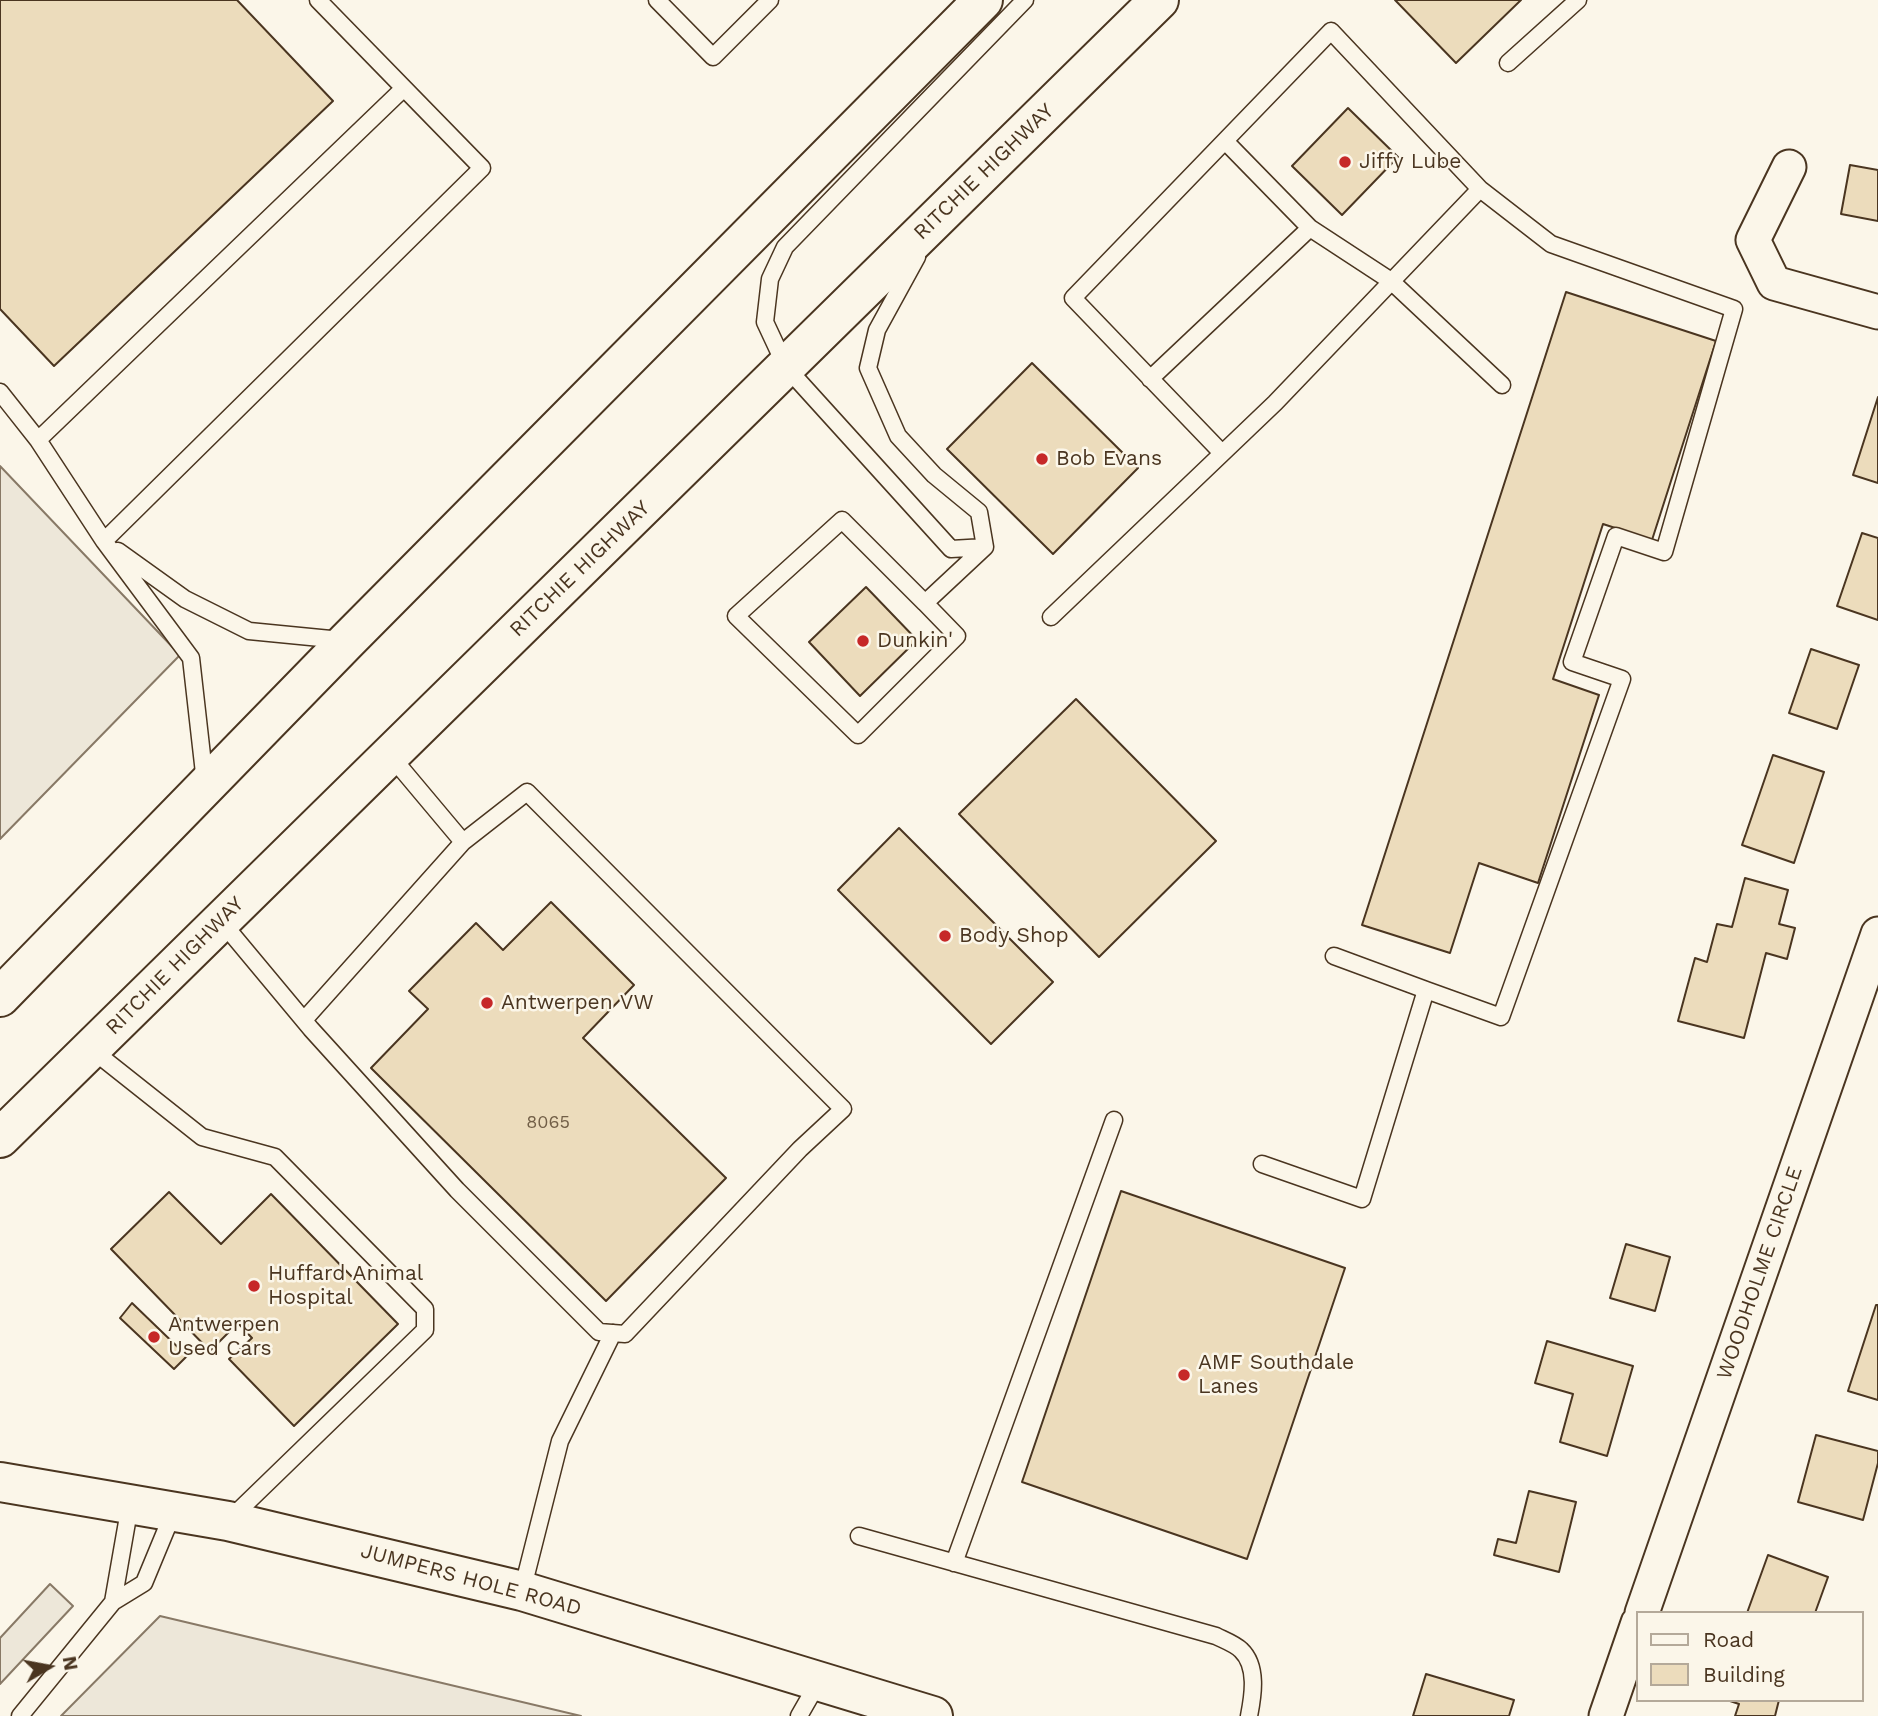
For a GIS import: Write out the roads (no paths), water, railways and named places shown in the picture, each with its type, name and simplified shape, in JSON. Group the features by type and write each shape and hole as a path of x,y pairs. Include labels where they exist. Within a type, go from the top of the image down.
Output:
{"main road":[{"path":"0,997 347,640 984,0"},
{"name":"RITCHIE HIGHWAY","path":"0,1138 1159,0"},
{"name":"JUMPERS HOLE ROAD","path":"0,1482 228,1521 522,1591 933,1716"}],"street":[{"path":"1789,167 1753,240 1774,283 1878,312"},
{"name":"WOODHOLME CIRCLE","path":"1643,1611 1878,934"},
{"path":"1606,1716 1636,1629"}],"lane":[{"path":"104,541 482,168 318,0"},
{"path":"657,0 713,57 770,0"},
{"path":"985,547 951,550 786,367 765,323 770,279 785,247 1025,0"},
{"path":"1508,63 1578,0"},
{"path":"1222,453 1073,298 1331,32 1480,189 1551,244 1734,309 1664,552 1616,536 1572,662 1622,679 1501,1017 1334,956"},
{"path":"38,440 404,88"},
{"path":"1225,141 1310,228 1391,281 1502,386"},
{"path":"1051,617 1222,453 1480,189"},
{"path":"939,216 877,330 868,368 898,436 934,475 979,512 985,547"},
{"path":"1150,379 1310,228"},
{"path":"2,399 38,440 104,541 191,659 205,788"},
{"path":"842,520 925,603 957,636 858,735 736,616 842,520"},
{"path":"104,541 193,604 249,631 347,640"},
{"path":"925,603 985,547"},
{"path":"390,755 463,842"},
{"path":"221,921 304,1020 457,1190 598,1332 625,1334 800,1149 844,1109 527,792 463,842 304,1020"},
{"path":"1262,1164 1362,1199 1426,990"},
{"path":"91,1049 202,1137 275,1157 425,1309 425,1330 228,1521"},
{"path":"954,1563 1114,1120"},
{"path":"522,1591 560,1441 613,1333"},
{"path":"113,1602 131,1503"},
{"path":"20,1716 113,1602 144,1583 174,1510"},
{"path":"859,1536 1216,1636 1242,1651 1252,1669 1253,1699 1249,1716"},
{"path":"799,1716 819,1681"}],"place":[{"name":"Jiffy Lube","path":"1345,162"},
{"name":"Bob Evans","path":"1042,459"},
{"name":"Dunkin'","path":"863,641"},
{"name":"Body Shop","path":"945,936"},
{"name":"Antwerpen VW","path":"487,1003"},
{"name":"Huffard Animal Hospital","path":"254,1286"},
{"name":"Antwerpen Used Cars","path":"154,1337"},
{"name":"AMF Southdale Lanes","path":"1184,1375"}]}
